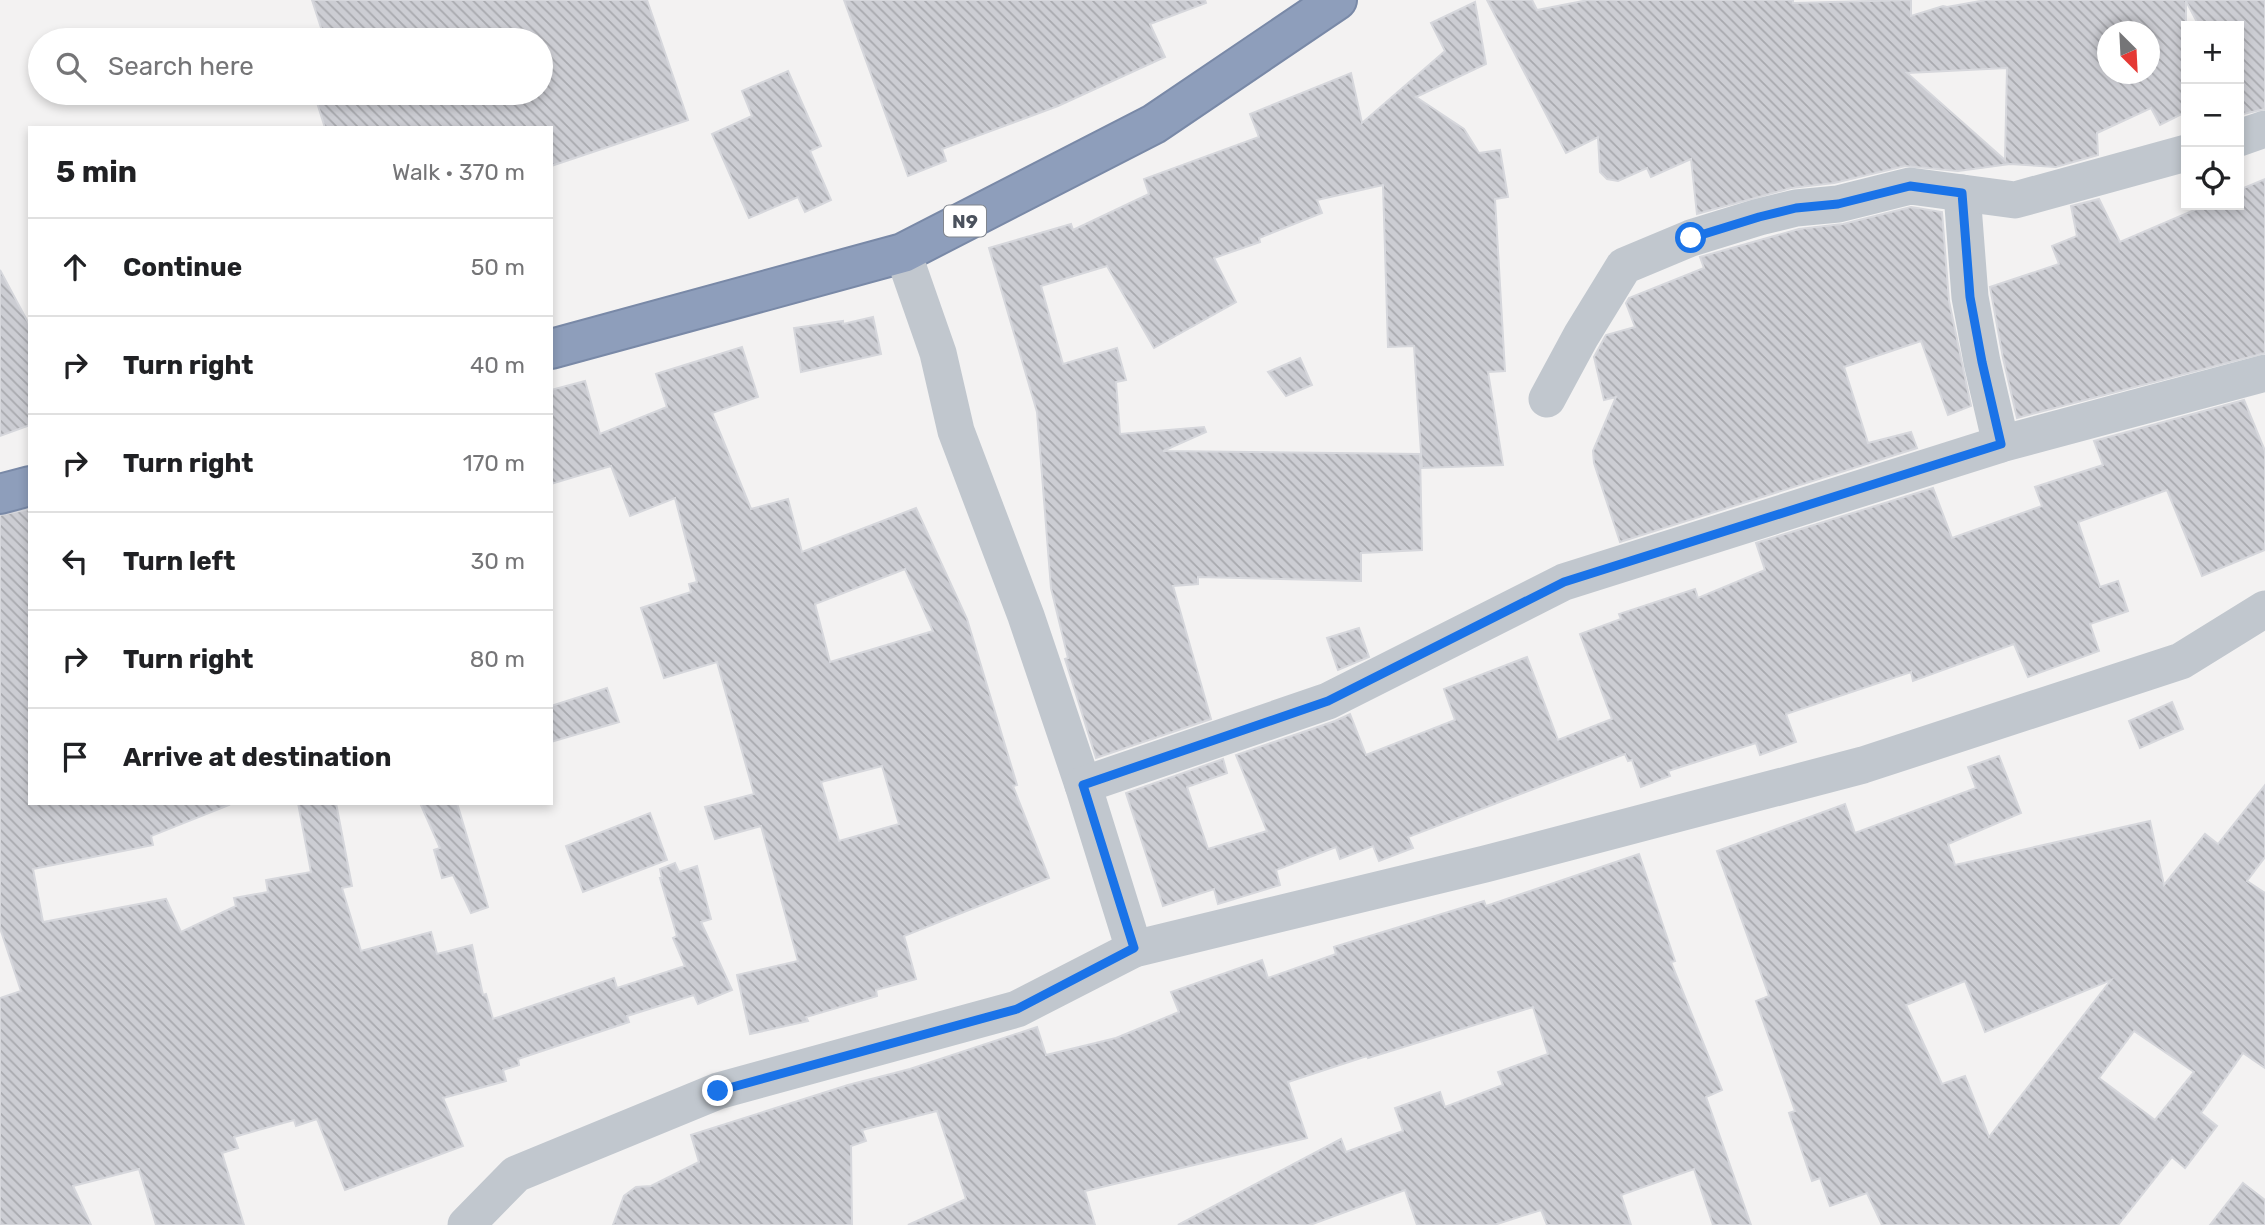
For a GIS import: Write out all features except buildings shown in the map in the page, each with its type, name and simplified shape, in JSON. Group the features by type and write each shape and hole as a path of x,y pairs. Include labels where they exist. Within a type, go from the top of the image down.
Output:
{"highway":[{"name":"N9","path":"553,348 903,253 1154,124 1337,0"},
{"path":"0,494 28,487"}],"street":[{"path":"2244,136 2265,129"},
{"path":"1547,399 1623,266 1691,238 1796,208 1838,204 1910,186 2015,200 2181,154"},
{"path":"1962,193 1970,297 2001,444"},
{"path":"903,253 938,353 956,430 1026,616 1134,948"},
{"path":"1083,785 1328,701 1564,582 2001,444 2265,373"},
{"path":"466,1225 516,1174 718,1091 1017,1009 1134,948 1485,864 1863,765 2180,661 2265,609"}],"route":[{"path":"718,1091 1017,1009 1134,948 1083,785 1328,701 1564,582 2001,444 1970,297 1962,193 1910,186 1838,204 1796,208 1691,238"}]}
